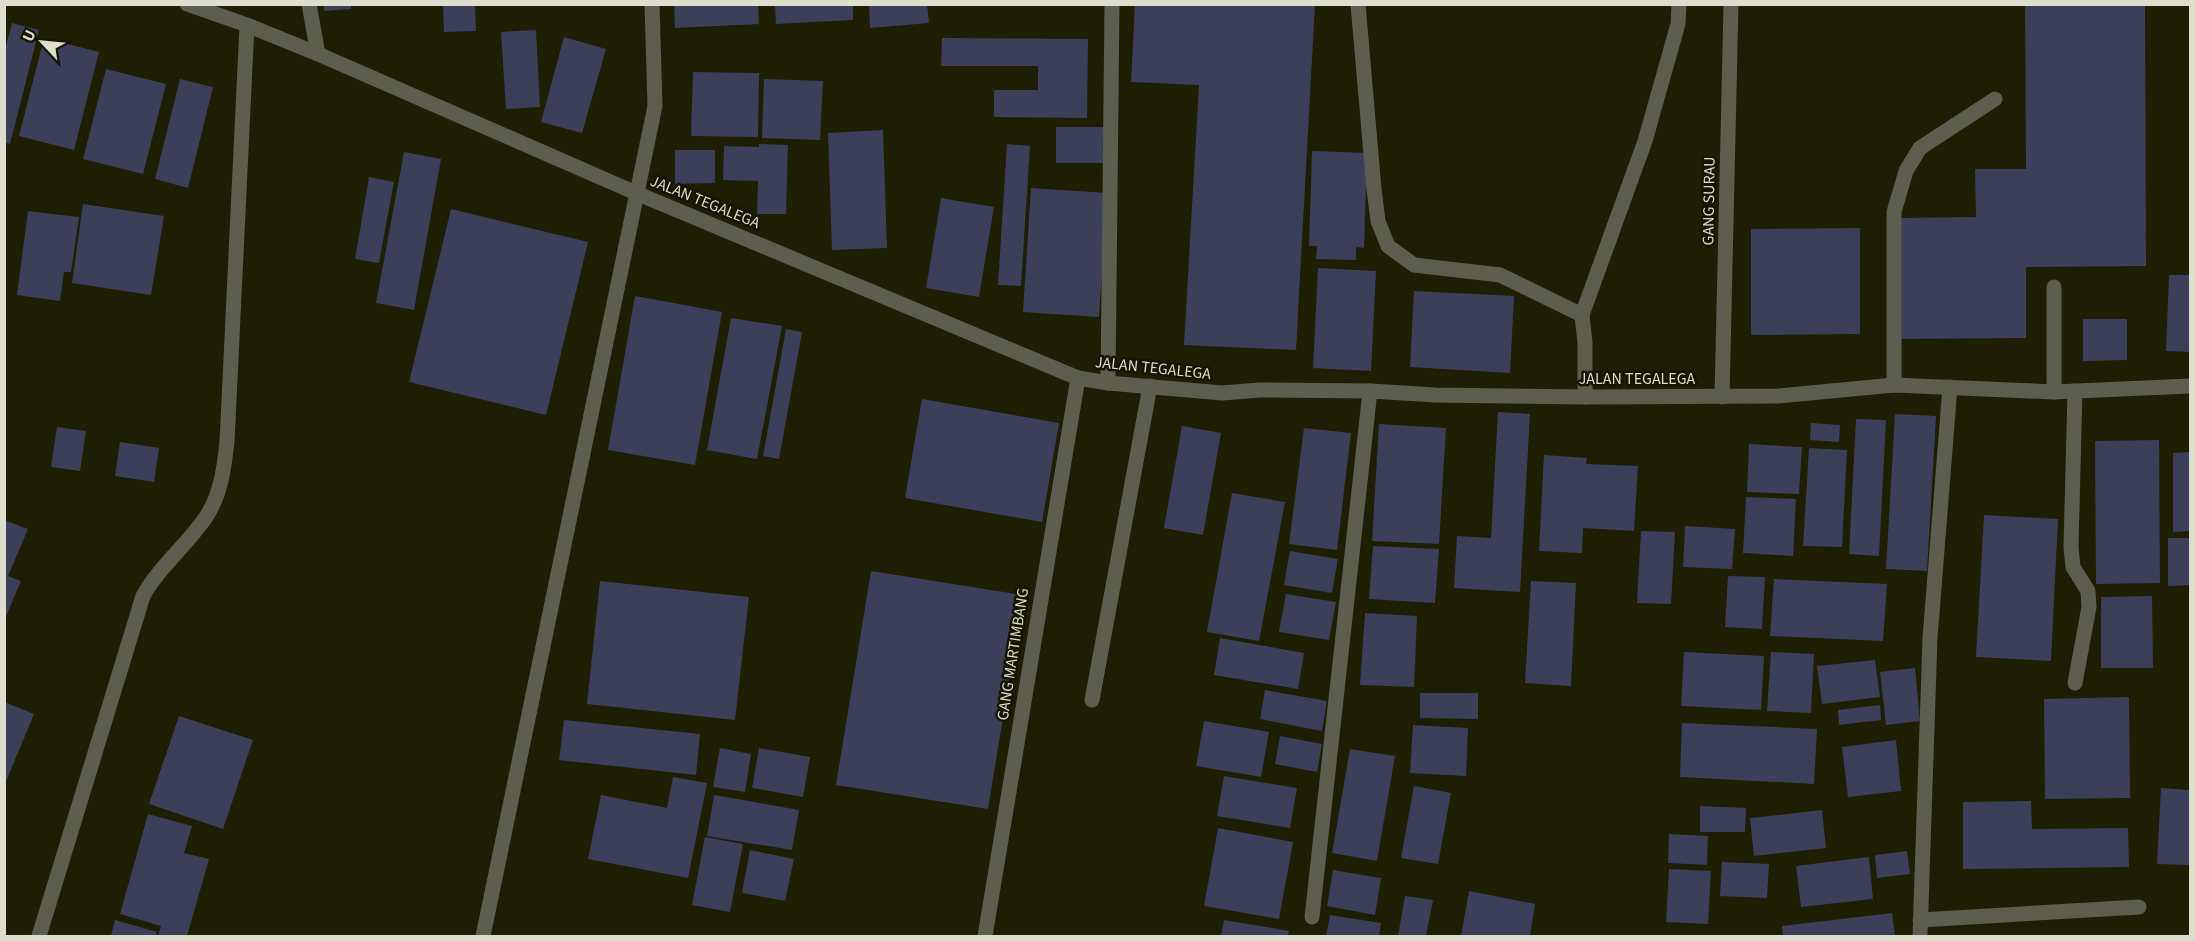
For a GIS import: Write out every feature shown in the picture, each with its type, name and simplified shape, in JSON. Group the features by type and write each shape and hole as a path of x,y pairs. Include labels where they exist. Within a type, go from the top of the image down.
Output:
{"street":[{"path":"309,4 318,54"},
{"path":"483,936 655,106 652,4"},
{"path":"1108,383 1112,4"},
{"path":"1358,4 1374,189 1378,221 1388,246 1414,266 1500,275 1582,315"},
{"path":"1585,397 1585,343 1582,315 1645,141 1678,24 1679,4"},
{"name":"GANG SURAU","path":"1722,397 1731,4"},
{"name":"JALAN TEGALEGA","path":"196,6 318,54 636,193 1078,378 1183,391 1222,393 1260,390 1370,391 1435,395 1585,397 1779,396 1894,385 2054,392 2190,386"},
{"path":"39,936 143,596 150,583 206,516 223,478 229,420 247,25"},
{"path":"1894,385 1894,212 1906,171 1920,148 1995,99"},
{"path":"2054,287 2054,392"},
{"name":"GANG MARTIMBANG","path":"985,936 1078,378"},
{"path":"1092,700 1150,386"},
{"path":"1920,936 1930,638 1950,387"},
{"path":"1312,917 1370,391"},
{"path":"2075,683 2088,607 2088,591 2073,567 2071,547 2076,391"},
{"path":"1920,920 2139,908"}],"building":[{"path":"324,4 351,4 351,9 324,11"},
{"path":"443,4 475,4 476,31 444,32"},
{"path":"674,4 758,4 759,24 675,28"},
{"path":"775,4 853,4 853,20 776,24"},
{"path":"869,4 927,4 929,23 870,28"},
{"path":"1135,4 1315,4 1296,350 1184,345 1199,85 1131,82"},
{"path":"2025,4 2145,4 2146,266 2026,267 2026,338 1901,339 1901,218 1976,217 1975,169 2026,169"},
{"path":"12,23 39,30 10,144 4,142 4,53"},
{"path":"536,30 540,107 506,109 501,32"},
{"path":"564,37 606,49 582,133 541,122"},
{"path":"44,38 99,52 74,150 19,136"},
{"path":"942,38 1088,39 1087,118 994,117 994,90 1038,90 1038,66 941,66"},
{"path":"106,69 166,84 143,174 83,159"},
{"path":"693,72 759,73 758,137 691,136"},
{"path":"180,79 213,87 188,188 155,179"},
{"path":"764,79 823,81 820,140 762,138"},
{"path":"1056,127 1104,127 1104,163 1056,163"},
{"path":"883,130 887,248 832,250 828,133"},
{"path":"759,144 788,145 786,214 757,214 758,181 723,180 724,146 759,147"},
{"path":"1007,144 1030,146 1021,286 998,285"},
{"path":"675,150 715,150 715,183 675,184"},
{"path":"1312,151 1367,153 1364,248 1356,247 1356,260 1316,259 1317,246 1309,246"},
{"path":"404,152 441,159 414,310 376,303"},
{"path":"369,177 394,182 379,263 355,259"},
{"path":"1031,188 1107,193 1099,317 1023,312"},
{"path":"941,198 994,207 979,297 926,288"},
{"path":"83,204 164,216 151,295 72,283"},
{"path":"451,209 588,242 546,415 409,382"},
{"path":"28,211 79,217 71,272 64,272 60,301 17,295"},
{"path":"1860,228 1860,334 1751,335 1751,229"},
{"path":"1318,268 1376,271 1371,371 1313,368"},
{"path":"2169,275 2190,275 2190,352 2166,351"},
{"path":"1414,291 1514,296 1510,373 1410,367"},
{"path":"635,296 722,312 695,465 608,450"},
{"path":"731,318 782,326 757,459 707,450"},
{"path":"2083,319 2127,319 2127,360 2083,361"},
{"path":"786,329 802,332 779,459 763,456"},
{"path":"922,399 1059,423 1042,522 905,498"},
{"path":"1498,412 1530,414 1520,592 1454,588 1457,536 1491,538"},
{"path":"1895,414 1936,416 1927,571 1886,569"},
{"path":"1856,419 1886,420 1879,556 1849,554"},
{"path":"1811,423 1840,425 1839,442 1810,440"},
{"path":"1379,424 1446,428 1439,544 1372,541"},
{"path":"1182,426 1221,433 1203,535 1164,528"},
{"path":"57,427 86,431 80,471 51,467"},
{"path":"1304,428 1351,433 1337,550 1289,544"},
{"path":"2159,440 2160,583 2096,584 2095,441"},
{"path":"120,442 159,448 154,482 115,476"},
{"path":"1749,444 1802,447 1799,494 1747,492"},
{"path":"1809,448 1847,450 1842,547 1803,546"},
{"path":"2190,452 2190,531 2173,532 2173,453"},
{"path":"1544,455 1587,458 1586,464 1638,466 1634,531 1583,528 1582,553 1539,551"},
{"path":"1232,493 1285,502 1259,641 1207,632"},
{"path":"1746,497 1796,499 1793,556 1743,553"},
{"path":"1984,515 2058,519 2051,661 1976,657"},
{"path":"4,520 28,529 8,576 21,581 5,619"},
{"path":"1685,526 1735,529 1732,569 1683,567"},
{"path":"1641,531 1675,532 1671,604 1637,603"},
{"path":"2168,538 2190,538 2190,585 2168,586"},
{"path":"1373,546 1439,549 1435,603 1369,599"},
{"path":"1290,551 1338,559 1332,593 1284,585"},
{"path":"871,571 1023,595 988,809 836,785"},
{"path":"1728,576 1765,577 1762,629 1725,627"},
{"path":"1774,579 1887,584 1883,641 1770,636"},
{"path":"600,581 749,597 735,720 587,704"},
{"path":"1531,581 1576,583 1571,686 1525,683"},
{"path":"1286,594 1336,602 1329,640 1279,632"},
{"path":"2152,596 2153,668 2101,668 2101,597"},
{"path":"1365,613 1417,616 1414,687 1360,685"},
{"path":"1220,638 1304,653 1298,689 1214,675"},
{"path":"1684,652 1764,656 1761,710 1681,706"},
{"path":"1771,652 1814,654 1811,713 1767,711"},
{"path":"1875,660 1880,697 1822,704 1817,666"},
{"path":"1915,668 1920,721 1886,725 1880,672"},
{"path":"1265,690 1327,701 1322,731 1260,719"},
{"path":"1420,693 1478,693 1478,719 1420,718"},
{"path":"2129,697 2130,798 2045,799 2044,699"},
{"path":"4,702 34,714 5,784 4,784"},
{"path":"1880,705 1881,720 1839,725 1838,710"},
{"path":"179,716 253,740 223,829 149,804"},
{"path":"564,720 700,734 696,775 559,760"},
{"path":"1204,721 1269,732 1261,777 1196,766"},
{"path":"1682,723 1817,729 1814,784 1680,777"},
{"path":"1413,725 1468,728 1466,776 1410,773"},
{"path":"1280,736 1322,744 1317,772 1275,764"},
{"path":"1896,740 1901,791 1848,797 1842,747"},
{"path":"720,748 751,754 745,792 713,787"},
{"path":"759,748 810,757 803,797 752,788"},
{"path":"1350,749 1395,756 1377,861 1332,853"},
{"path":"1224,776 1297,788 1290,828 1217,816"},
{"path":"673,777 707,783 688,878 588,859 601,795 667,808"},
{"path":"1414,786 1451,793 1438,864 1401,858"},
{"path":"2161,788 2190,790 2190,865 2157,864"},
{"path":"714,795 799,810 792,850 707,836"},
{"path":"2031,801 2032,829 2128,828 2129,867 1963,869 1963,802"},
{"path":"1700,806 1746,808 1745,832 1700,832"},
{"path":"1822,810 1826,848 1754,856 1750,818"},
{"path":"148,814 192,826 184,853 209,859 187,936 158,936 161,926 120,914"},
{"path":"1218,828 1293,842 1279,919 1204,906"},
{"path":"1669,834 1708,836 1707,865 1668,863"},
{"path":"705,837 743,844 730,912 692,905"},
{"path":"750,850 794,859 785,901 742,893"},
{"path":"1907,851 1910,874 1877,878 1875,855"},
{"path":"1869,857 1873,899 1801,907 1796,866"},
{"path":"1722,862 1769,864 1767,898 1720,896"},
{"path":"1669,869 1711,871 1708,924 1666,922"},
{"path":"1333,870 1381,878 1375,915 1327,906"},
{"path":"1469,891 1535,904 1530,936 1461,936"},
{"path":"1405,896 1433,900 1426,936 1398,936"},
{"path":"1892,913 1895,936 1783,936 1782,926"},
{"path":"1330,915 1381,923 1379,936 1326,936"},
{"path":"115,920 157,932 156,936 111,936"},
{"path":"1224,920 1289,931 1288,936 1221,936"}]}
